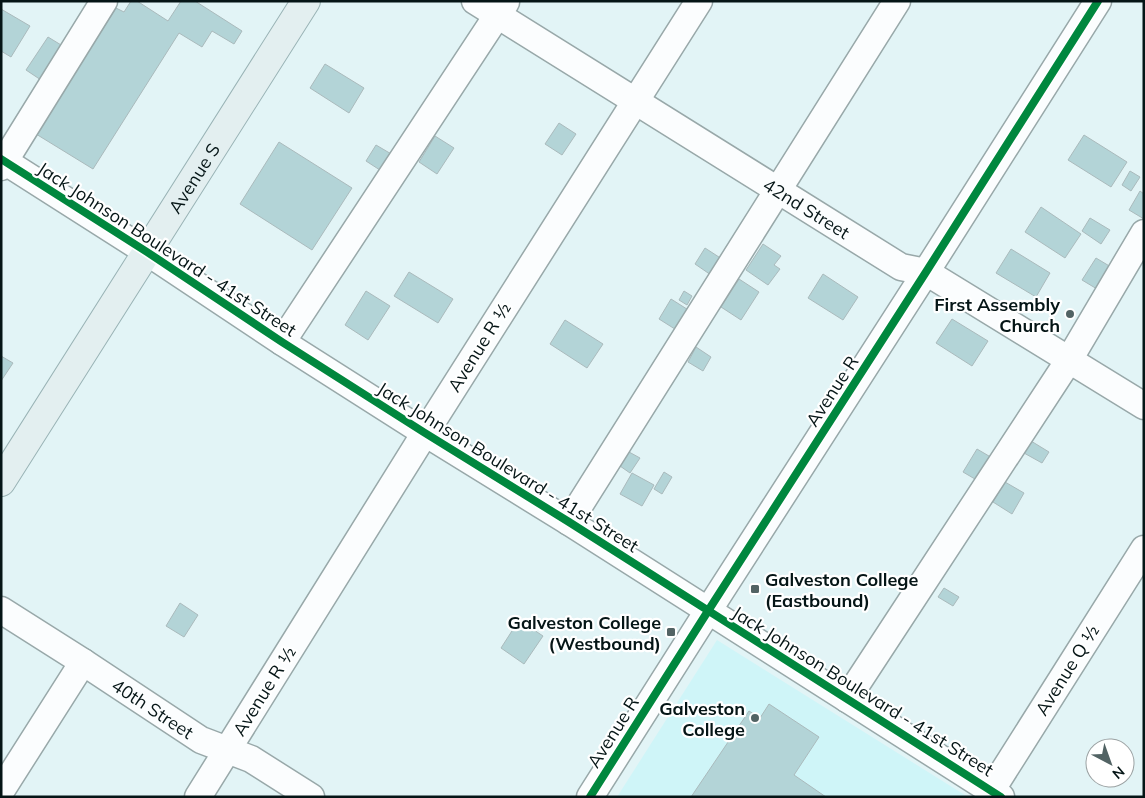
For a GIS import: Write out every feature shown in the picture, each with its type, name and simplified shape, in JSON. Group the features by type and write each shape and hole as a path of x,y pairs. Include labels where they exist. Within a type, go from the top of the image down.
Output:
{"main road":[{"name":"Avenue S","path":"1,482 306,1"}],"street":[{"path":"2,162 104,1"},
{"name":"42nd Street","path":"475,1 502,9 634,101 901,267 926,272 1144,406"},
{"name":"Avenue R ½","path":"198,797 698,1"},
{"path":"569,522 897,1"},
{"name":"Avenue R","path":"590,797 1098,1"},
{"path":"282,342 502,9"},
{"name":"Jack Johnson Boulevard - 41st Street","path":"2,162 147,252 282,342 996,794"},
{"path":"847,700 1069,360 1144,233"},
{"name":"Avenue Q ½","path":"996,794 1144,549"},
{"name":"40th Street","path":"1,610 201,740 251,759 311,797"},
{"path":"1,791 83,662"}],"shaded area":[{"name":"Galveston College","path":"717,640 968,797 617,797"}],"building":[{"path":"131,1 137,1 168,21 181,1 195,1 242,31 234,44 212,31 202,47 179,33 93,169 36,134 116,8 124,12"},
{"path":"1,9 30,26 11,57 1,51"},
{"path":"48,37 66,48 44,82 26,70"},
{"path":"325,64 364,88 349,113 310,88"},
{"path":"559,123 576,134 562,155 545,144"},
{"path":"1084,135 1127,162 1111,187 1068,160"},
{"path":"435,136 454,148 437,174 419,162"},
{"path":"279,142 352,188 312,250 240,204"},
{"path":"376,145 393,155 383,172 366,161"},
{"path":"1130,171 1140,177 1131,191 1122,185"},
{"path":"1140,191 1144,194 1144,219 1129,210"},
{"path":"1041,207 1081,234 1065,258 1025,232"},
{"path":"1090,218 1110,230 1101,244 1082,231"},
{"path":"763,244 781,256 774,265 780,269 768,285 746,270"},
{"path":"705,248 722,259 711,275 695,264"},
{"path":"1011,249 1050,273 1036,297 996,273"},
{"path":"1096,258 1116,270 1102,292 1082,280"},
{"path":"409,272 453,299 438,323 394,296"},
{"path":"823,274 858,297 843,320 808,298"},
{"path":"739,279 759,292 741,320 721,307"},
{"path":"366,291 390,306 368,340 345,325"},
{"path":"684,291 692,296 687,305 679,300"},
{"path":"671,299 690,311 678,331 659,319"},
{"path":"952,319 988,341 972,366 936,343"},
{"path":"565,320 603,344 587,368 550,344"},
{"path":"696,347 711,357 703,371 688,362"},
{"path":"1,356 13,363 1,381"},
{"path":"1031,441 1049,452 1042,463 1024,453"},
{"path":"977,449 994,459 980,482 963,472"},
{"path":"629,452 640,458 630,473 620,466"},
{"path":"664,472 672,477 662,494 654,489"},
{"path":"632,473 654,485 642,506 620,494"},
{"path":"1005,482 1024,493 1012,514 993,502"},
{"path":"944,588 959,597 953,606 938,597"},
{"path":"180,603 198,615 184,637 166,626"},
{"path":"519,620 543,636 524,664 501,648"},
{"path":"769,704 819,737 794,775 826,797 691,797 749,711 760,718"}],"cycle path":[{"path":"590,797 1098,1"},
{"path":"1,159 147,252 282,342 1001,797"}],"place":[{"name":"First Assembly Church","path":"1070,314"},
{"name":"Galveston College (Eastbound)","path":"755,589"},
{"name":"Galveston College (Westbound)","path":"671,632"},
{"name":"Galveston College","path":"755,718"}]}
